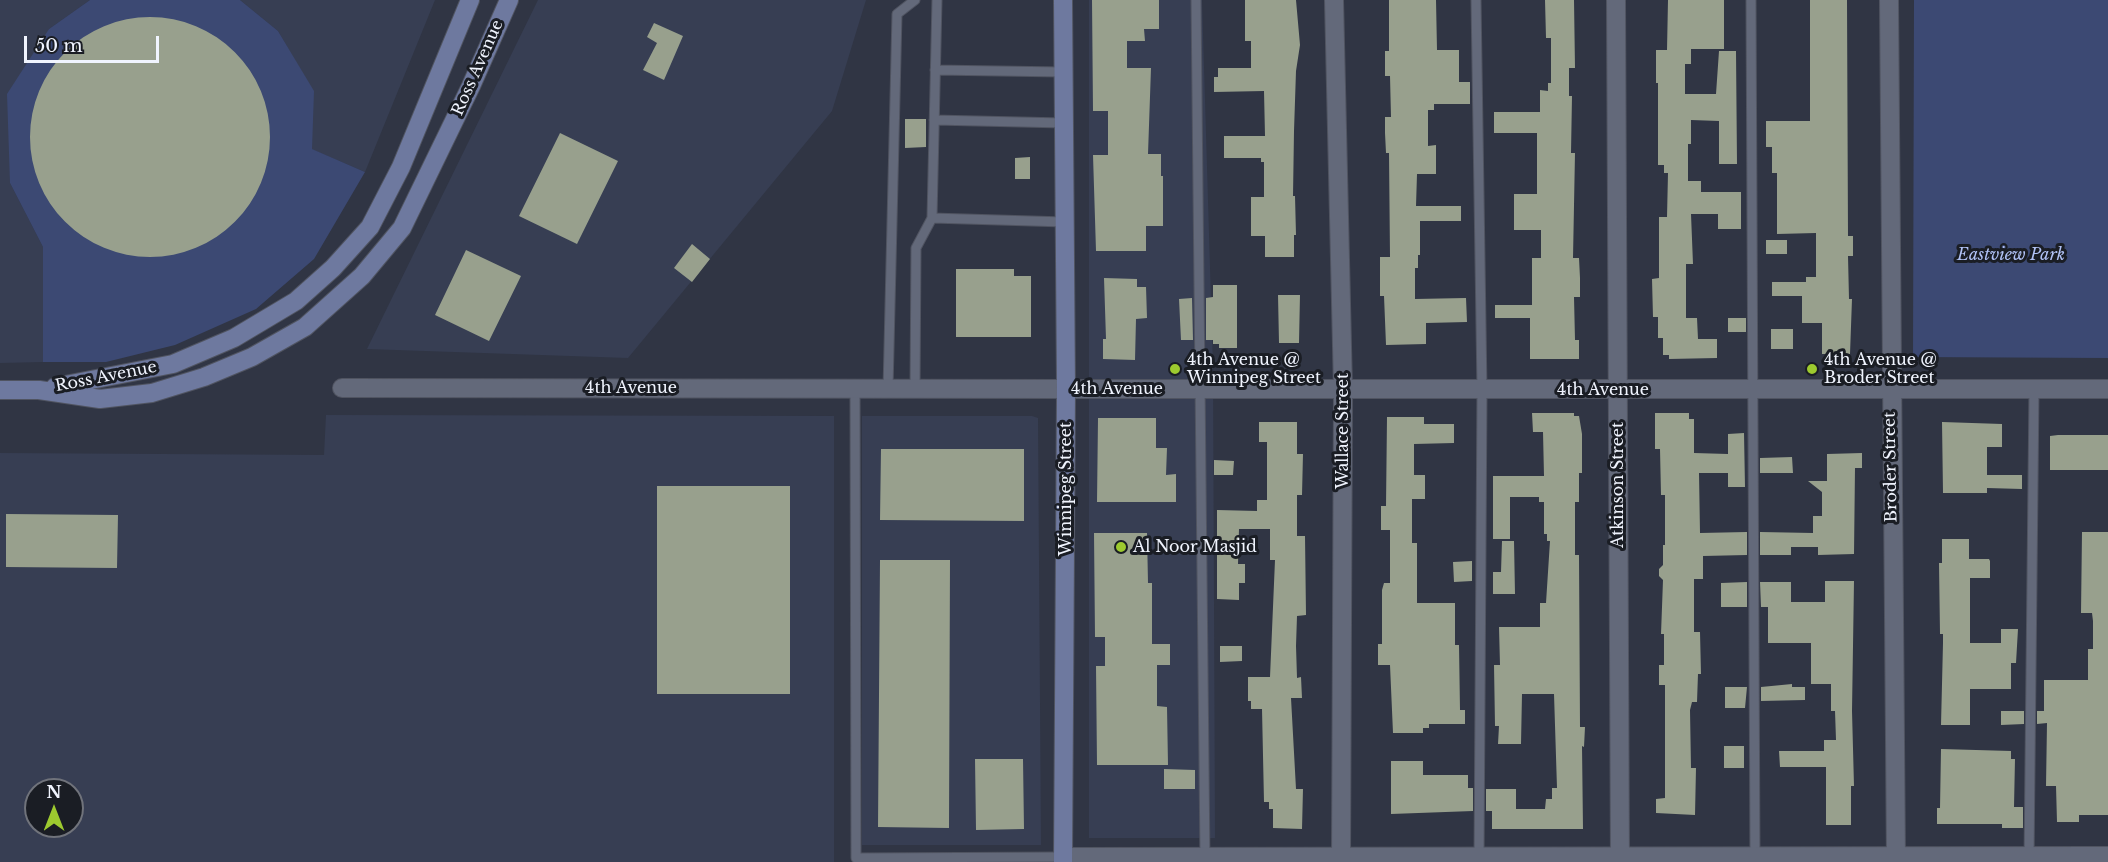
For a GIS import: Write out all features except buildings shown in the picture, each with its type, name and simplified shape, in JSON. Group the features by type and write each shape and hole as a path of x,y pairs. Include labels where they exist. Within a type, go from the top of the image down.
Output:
{"main road":[{"name":"Ross Avenue","path":"39,390 173,364 234,338 296,301 333,268 370,227 401,167 471,0"},
{"name":"Ross Avenue","path":"39,390 100,399 152,393 204,377 252,357 305,327 362,276 402,228 471,86 509,0"},
{"name":"Winnipeg Street","path":"1062,2 1066,388 1063,859"},
{"path":"0,390 39,390"}],"street":[{"name":"Wallace Street","path":"1334,0 1343,389 1341,859"},
{"name":"Atkinson Street","path":"1616,0 1620,859"},
{"name":"Broder Street","path":"1889,0 1890,389 1896,859"},
{"name":"4th Avenue","path":"342,388 2108,389"},
{"path":"1063,859 2029,859 2108,856"}],"lane":[{"path":"888,388 897,14 915,0"},
{"path":"915,388 916,248 932,218 937,0"},
{"path":"1196,0 1202,389 1205,860"},
{"path":"1476,0 1482,390 1479,859"},
{"path":"1751,0 1755,859"},
{"path":"935,70 1063,72"},
{"path":"934,120 1064,123"},
{"path":"932,218 1065,222"},
{"path":"855,388 856,858 1063,859"},
{"path":"2029,859 2034,389"}],"shaded area":[{"path":"0,0 90,0 49,29 10,183 43,247 43,362 0,363"},
{"path":"240,0 435,0 365,172 311,149 313,91 278,31"},
{"path":"538,0 866,0 832,111 628,358 367,349"},
{"path":"1089,0 1202,0 1213,367 1215,838 1089,838"},
{"path":"326,415 834,416 834,862 0,862 0,453 324,455"},
{"path":"862,416 1032,416 1038,418 1041,845 862,845"}],"green space":[{"path":"90,0 240,0 278,31 314,91 312,149 365,172 314,259 256,309 175,345 106,362 43,362 43,247 10,183 7,94 49,29"},
{"name":"Eastview Park","path":"1914,0 2108,0 2108,358 1913,357"}],"place":[{"name":"4th Avenue @ Winnipeg Street","path":"1175,369"},
{"name":"4th Avenue @ Broder Street","path":"1812,369"},
{"name":"Al Noor Masjid","path":"1121,547"}]}
